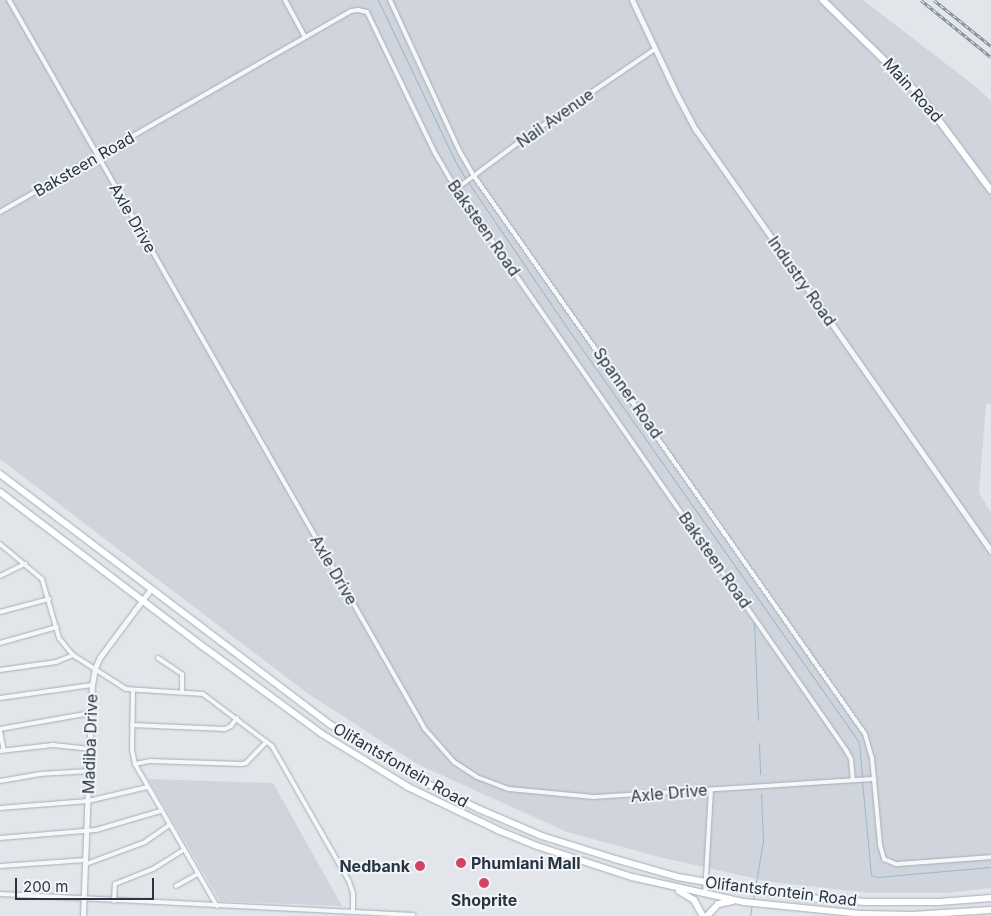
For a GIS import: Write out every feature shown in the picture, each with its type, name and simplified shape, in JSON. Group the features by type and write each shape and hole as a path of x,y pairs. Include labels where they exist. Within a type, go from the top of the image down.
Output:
{"main road":[{"name":"Main Road","path":"823,0 915,88 945,124 991,190"},
{"name":"Olifantsfontein Road","path":"0,474 150,590 330,725 420,780 479,809 542,836 623,862 706,882 764,892 866,902 930,902 991,898"},
{"name":"Olifantsfontein Road","path":"0,492 322,734 389,776 463,814 537,846 662,885 745,902 863,914 912,915 991,910"},
{"path":"662,885 692,898 703,916"},
{"path":"707,916 720,903 745,902"}],"street":[{"name":"Axle Drive","path":"9,0 406,697 428,734 443,752 477,777 520,792 613,797 874,779"},
{"path":"285,0 305,37"},
{"name":"Spanner Road","path":"390,0 460,152 474,176 863,731 871,747 882,854 887,862 896,864 991,857"},
{"name":"Industry Road","path":"632,0 696,130 991,551"},
{"name":"Baksteen Road","path":"0,212 305,37 355,10 363,10 370,15 435,153 456,190 841,742 851,759 856,780"},
{"name":"Nail Avenue","path":"456,190 655,49"},
{"path":"0,545 42,579 60,638 73,655 120,686 132,691 200,693 208,696 267,741 276,752 349,880 353,893 354,911"},
{"path":"0,576 25,564"},
{"name":"Madiba Drive","path":"83,916 94,668 100,657 150,590"},
{"path":"0,612 49,599"},
{"path":"0,643 57,627"},
{"path":"0,670 56,662 73,655"},
{"path":"158,658 182,674 182,692"},
{"path":"0,698 92,685"},
{"path":"132,691 132,750 135,764 160,812 217,906"},
{"path":"89,749 53,744 2,751 0,730 91,713"},
{"path":"132,725 225,729 237,718"},
{"path":"135,764 150,761 242,764 246,763 267,741"},
{"path":"0,781 40,774 89,771"},
{"path":"0,808 88,801 147,787"},
{"path":"706,894 711,790"},
{"path":"0,838 108,827 160,812"},
{"path":"0,866 86,862 140,845 169,825"},
{"path":"114,901 115,884 153,869 184,850"},
{"path":"176,886 198,874"},
{"path":"0,894 413,915"}],"shaded area":[{"path":"0,0 863,0 980,90 991,101 991,404 986,404 979,493 991,512 991,888 948,893 871,893 771,882 659,857 567,832 417,764 307,693 0,459"},
{"path":"148,779 273,783 342,906 220,901"}],"waterway":[{"path":"378,0 456,163 466,179"},
{"path":"468,182 568,329 859,742 862,777"},
{"path":"754,621 758,720"},
{"path":"759,743 760,774"},
{"path":"862,781 871,875 877,877 991,867"},
{"path":"755,888 763,841 761,794"},
{"path":"753,900 754,892"},
{"path":"750,916 752,904"}],"railway":[{"path":"921,0 991,57"},
{"path":"934,0 991,46"}],"place":[{"name":"Phumlani Mall","path":"461,863"},
{"name":"Nedbank","path":"420,866"},
{"name":"Shoprite","path":"484,883"}]}
